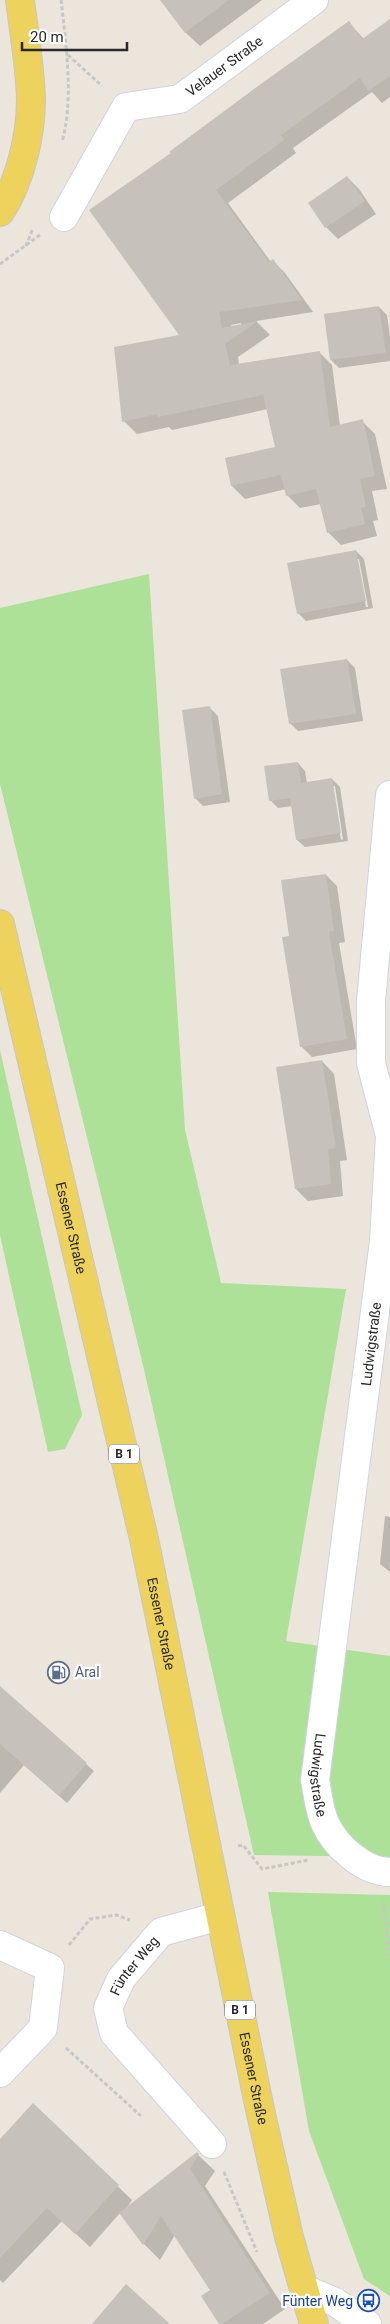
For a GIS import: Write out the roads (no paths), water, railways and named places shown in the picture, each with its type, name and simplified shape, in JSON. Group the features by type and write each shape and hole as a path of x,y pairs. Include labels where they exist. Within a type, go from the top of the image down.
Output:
{"main road":[{"path":"0,212 11,191 28,129 31,99 20,0"},
{"name":"Essener Straße","path":"0,924 144,1539 259,2105 289,2237 314,2324"}],"street":[{"name":"Velauer Straße","path":"64,217 126,107 180,99 314,0"},
{"name":"Ludwigstraße","path":"384,1872 347,1854 325,1823 315,1780 384,1241 390,1136 371,1063 371,1002 390,796"},
{"name":"Fünter Weg","path":"212,2144 114,2034 108,2008 121,1978 161,1932 220,1916"},
{"path":"0,1945 50,1968 43,2028 0,2073"},
{"path":"304,2289 335,2302 368,2324"}],"place":[{"name":"Aral","path":"59,1672"},
{"name":"Fünter Weg","path":"369,2301"}]}
